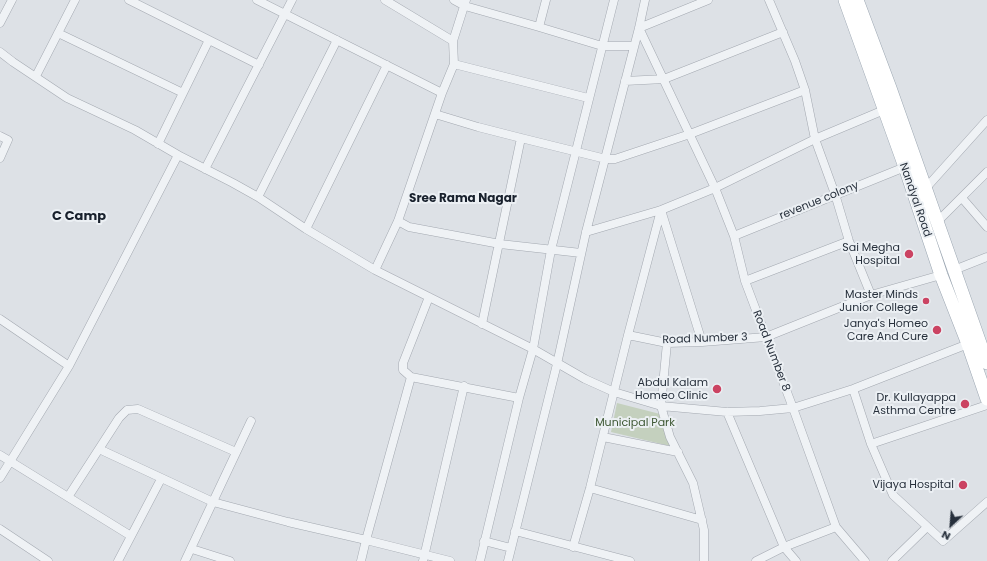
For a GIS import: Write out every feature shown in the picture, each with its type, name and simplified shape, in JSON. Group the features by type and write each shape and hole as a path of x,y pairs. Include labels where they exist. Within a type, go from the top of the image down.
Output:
{"main road":[{"name":"Nandyal Road","path":"845,0 905,167 941,275 968,344 982,372 987,399"},
{"name":"Nandyal Road","path":"857,0 987,363"}],"street":[{"path":"0,23 12,0"},
{"path":"36,76 75,0"},
{"path":"129,0 258,65"},
{"path":"257,0 442,93"},
{"path":"205,169 292,0"},
{"path":"385,0 453,41"},
{"path":"454,0 602,46 634,46"},
{"path":"539,27 546,0"},
{"path":"480,561 519,398 533,349 551,250 588,98 614,0"},
{"path":"508,561 557,364 586,232 606,159 645,0"},
{"path":"639,28 708,0"},
{"path":"769,0 795,61 805,90 815,139 835,194 849,242 871,295"},
{"path":"375,270 398,221 442,93 454,64 453,41 465,3"},
{"name":"Road Number 8","path":"639,28 715,188 734,236 745,282 836,527 865,561"},
{"path":"58,32 183,93"},
{"path":"625,82 664,79 783,32"},
{"path":"158,144 209,40"},
{"path":"258,197 337,40"},
{"path":"0,52 12,62 36,76 67,98 135,130 178,156 258,197 306,229 375,270 533,349 557,364 614,392 661,406 727,412 793,408 853,389 968,344"},
{"path":"454,64 588,98"},
{"path":"306,229 387,65"},
{"path":"435,114 478,127 575,152 606,159 615,159 690,134 805,90"},
{"path":"586,232 661,210 715,188 815,139 884,110"},
{"path":"925,189 987,120"},
{"path":"0,136 8,140 0,158"},
{"path":"482,324 521,138"},
{"path":"0,478 69,366 178,156"},
{"name":"revenue colony","path":"734,236 905,167"},
{"path":"937,222 987,172"},
{"path":"962,198 987,227"},
{"path":"573,547 590,488 661,210"},
{"path":"661,210 702,342"},
{"path":"398,221 409,227 500,244 581,253"},
{"path":"745,282 849,242"},
{"path":"954,270 987,257"},
{"name":"Road Number 3","path":"628,335 667,343 766,337 871,295 941,275"},
{"path":"429,297 403,363 403,370 411,377 464,386 519,398"},
{"path":"0,319 69,366"},
{"path":"667,343 661,406 670,437 693,483 704,530 704,561"},
{"path":"361,561 411,377"},
{"path":"424,558 464,386"},
{"path":"853,389 871,444 893,495 943,542 987,502"},
{"path":"871,444 987,405"},
{"path":"68,497 119,418 127,410 138,409 236,452"},
{"path":"727,412 784,547 796,561"},
{"path":"186,561 251,421"},
{"path":"603,437 678,452"},
{"path":"100,448 161,479 213,502 288,522 366,540 424,558 450,561"},
{"path":"0,455 131,536"},
{"path":"118,561 161,479"},
{"path":"590,488 702,520"},
{"path":"756,561 784,547 836,527"},
{"path":"892,561 927,527"},
{"path":"0,529 48,561"},
{"path":"515,531 630,561"},
{"path":"484,541 511,548"},
{"path":"192,549 230,561"}],"green space":[{"name":"Municipal Park","path":"617,403 660,414 670,446 611,432"}],"place":[{"name":"Sai Megha Hospital","path":"909,254"},
{"name":"Master Minds Junior College","path":"926,301"},
{"name":"Janya's Homeo Care And Cure","path":"937,330"},
{"name":"Abdul Kalam Homeo Clinic","path":"717,389"},
{"name":"Dr. Kullayappa Asthma Centre","path":"965,404"},
{"name":"Vijaya Hospital","path":"963,485"}],"district":[{"name":"Sree Rama Nagar","path":"463,199"},
{"name":"C Camp","path":"79,217"}]}
